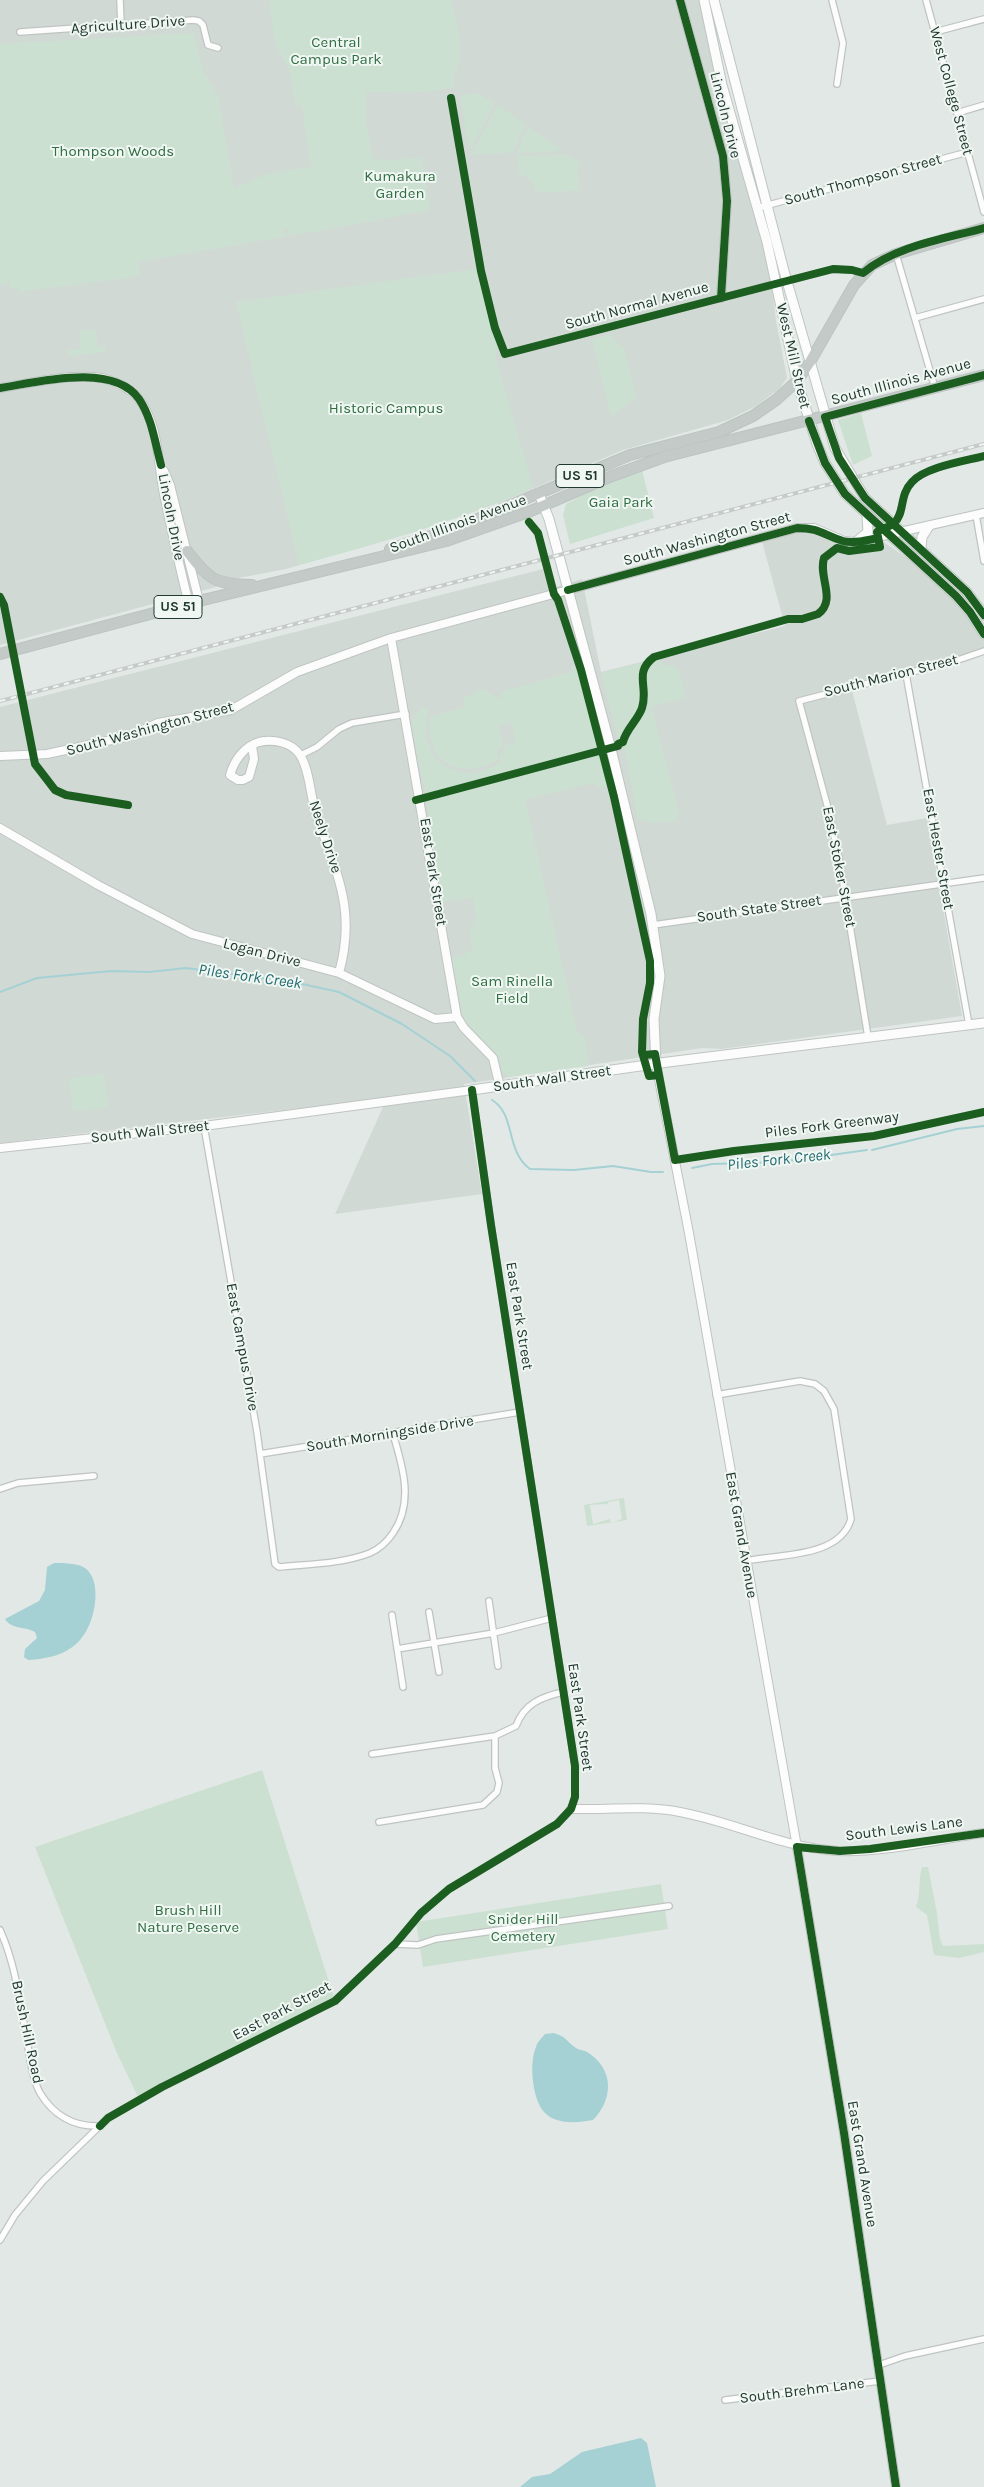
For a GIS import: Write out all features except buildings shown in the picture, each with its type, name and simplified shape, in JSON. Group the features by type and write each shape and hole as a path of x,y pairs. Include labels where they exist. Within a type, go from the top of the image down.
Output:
{"highway":[{"name":"US 51","path":"863,273 872,265 896,254 984,228"},
{"name":"South Illinois Avenue","path":"356,562 456,528 630,456 719,432 741,422 770,404 797,381 863,273"},
{"name":"South Illinois Avenue","path":"0,654 194,602 446,542 544,506 612,476 664,457 825,417 984,374"},
{"path":"187,551 204,573 224,583 265,586"}],"main road":[{"name":"West Mill Street","path":"704,0 722,85 787,280 825,417 838,454 856,486 878,511 921,548 966,592 984,614"},
{"name":"West Mill Street","path":"714,0 762,207 797,381 808,421 825,463 845,494 956,596 970,612 984,634"},
{"name":"East Grand Avenue","path":"539,494 550,519 611,749 653,925 660,976 654,1019 656,1064"},
{"path":"856,542 868,532 867,516"},
{"path":"921,548 922,537 929,526"},
{"name":"South Wall Street","path":"472,1090 868,1036 984,1023"}],"street":[{"path":"120,0 121,24"},
{"name":"Lincoln Drive","path":"680,0 717,130 722,156 726,201 721,298"},
{"path":"832,0 843,43 837,84"},
{"name":"West College Street","path":"926,0 984,212"},
{"path":"935,32 984,19"},
{"name":"Agriculture Drive","path":"20,32 121,24 199,21 203,25 208,45 218,48"},
{"path":"957,113 984,105"},
{"name":"South Thompson Street","path":"762,207 968,152"},
{"path":"896,254 935,388"},
{"name":"South Normal Avenue","path":"505,354 833,269 852,270 863,273"},
{"path":"915,318 984,299"},
{"name":"Lincoln Drive","path":"0,388 63,378 103,378 129,389 138,398 145,408 161,465 173,496 187,551 194,602"},
{"name":"Lincoln Drive","path":"161,465 173,536 194,602"},
{"path":"980,514 984,561"},
{"name":"South Washington Street","path":"0,756 47,754 66,751 130,736 158,723 231,710 297,672 391,638 797,528 814,528 844,541 856,542 890,536 980,514"},
{"name":"East Park Street","path":"391,638 406,714 457,1017"},
{"name":"South Marion Street","path":"799,700 906,674 984,651"},
{"name":"East Hester Street","path":"906,674 969,1025"},
{"name":"East Stoker Street","path":"799,700 829,812 846,896 868,1036"},
{"path":"252,746 268,740 277,741 294,748 301,755 318,747 340,729 352,723 406,714"},
{"name":"Neely Drive","path":"301,755 318,818 333,857 342,890 347,938 339,973"},
{"name":"Logan Drive","path":"0,828 98,886 192,934 339,973 435,1019 457,1017"},
{"name":"South State Street","path":"653,925 846,896 984,878"},
{"path":"457,1017 464,1028 493,1058 500,1086"},
{"name":"East Grand Avenue","path":"656,1064 797,1847 844,2132 896,2487"},
{"name":"East Park Street","path":"0,2240 15,2215 43,2181 108,2118 162,2086 335,2001 395,1944 421,1913 449,1889 468,1876 549,1831 571,1809 575,1797 576,1782 472,1090"},
{"name":"South Wall Street","path":"0,1148 204,1126 472,1090"},
{"name":"East Campus Drive","path":"204,1126 260,1454 275,1564 279,1567 351,1558 371,1553 388,1540 402,1518 406,1498 402,1465 393,1434"},
{"path":"716,1395 800,1381 814,1384 824,1391 834,1409 851,1519 847,1530 837,1542 826,1547 746,1561"},
{"name":"South Morningside Drive","path":"260,1454 520,1412"},
{"path":"0,1489 18,1483 94,1476"},
{"path":"490,1601 498,1666"},
{"path":"429,1612 439,1672"},
{"path":"392,1615 403,1688"},
{"path":"397,1649 494,1633 552,1618"},
{"path":"372,1754 495,1736 516,1726 520,1714 544,1696 563,1692"},
{"path":"379,1822 483,1806 497,1792 499,1783 495,1768 495,1736"},
{"name":"South Lewis Lane","path":"571,1809 639,1808 680,1811 744,1829 797,1847 840,1851 870,1849 984,1833"},
{"path":"395,1944 418,1945 436,1939 669,1906"},
{"name":"Brush Hill Road","path":"0,1930 17,1987 32,2068 40,2092 51,2106 76,2125 100,2126"},
{"path":"879,2365 905,2356 984,2340 984,2335"},
{"name":"South Brehm Lane","path":"725,2400 880,2381"}],"shaded area":[{"path":"0,0 700,0 770,266 776,321 787,378 779,389 756,406 728,420 623,450 504,501 419,530 286,569 228,580 216,587 0,645"},
{"path":"814,528 844,541 860,553 878,538 941,582 984,634 984,651 851,687 887,825 927,818 962,1016 722,1049 702,1048 464,1084 482,1194 335,1214 387,1098 0,1143 0,707 543,569 549,589 582,579 601,672 785,626 761,538"}],"green space":[{"name":"Thompson Woods","path":"269,0 451,0 458,29 460,49 460,59 453,76 455,86 421,92 366,92 366,125 373,159 396,160 422,157 430,210 330,229 322,194 329,229 290,236 289,229 283,230 288,236 138,262 139,276 19,292 18,288 10,288 9,282 0,284 0,44 194,33 204,73 218,96 234,188 267,174 311,167 315,169 310,162 302,105 296,106 290,71 275,44"},
{"path":"477,93 495,103 471,148 469,148 460,96"},
{"path":"498,105 525,124 513,152 471,155"},
{"path":"528,127 562,150 517,153"},
{"path":"568,155 581,164 577,171 580,190 547,193 535,190 532,186 534,183 523,174 520,177 517,156"},
{"name":"Historic Campus","path":"475,269 498,344 495,356 533,488 476,511 417,531 299,565 236,302"},
{"path":"95,329 98,347 105,347 106,352 68,356 67,350 81,349 79,331"},
{"path":"611,335 624,349 636,397 611,417 592,339"},
{"path":"861,413 872,456 853,465 838,420"},
{"name":"Gaia Park","path":"642,470 654,518 570,544 563,515 566,504 611,480"},
{"path":"660,658 663,666 671,665 678,668 686,697 651,707 680,815 677,816 677,821 652,823 638,819 623,742 618,738 601,673"},
{"path":"578,666 600,750 426,795 411,726 414,717 422,707 428,708 425,727 426,739 431,751 438,760 447,767 457,771 468,773 480,772 491,768 501,761 499,755 504,753 503,747 497,749 498,760 484,766 470,769 458,768 448,764 439,756 433,746 430,733 430,717 465,707 463,697 474,695 474,691 483,689 499,699 503,691 572,672 571,667","holes":["511,722 516,743 503,746 498,725"]},
{"name":"Sam Rinella Field","path":"598,753 602,755 607,785 599,788 594,783 525,799 577,1031 585,1038 588,1066 508,1077 502,1071 496,1054 468,1025 462,1013 451,957 466,955 466,952 472,950 470,930 476,917 473,898 442,902 426,800"},
{"path":"104,1074 108,1107 73,1111 69,1078"},
{"path":"624,1498 627,1520 614,1522 622,1519 619,1500 608,1502 608,1504 590,1505 593,1524 610,1519 611,1522 587,1526 584,1505"},
{"name":"Brush Hill Nature Peserve","path":"262,1770 335,2001 139,2099 116,2051 35,1847"},
{"path":"922,1867 928,1867 940,1939 943,1946 984,1944 984,1952 959,1958 934,1955 927,1915 916,1907"},
{"name":"Snider Hill Cemetery","path":"661,1884 668,1929 423,1967 416,1922"}],"water":[{"path":"54,1563 78,1565 85,1568 91,1574 95,1591 94,1611 83,1636 72,1647 51,1657 28,1660 24,1657 25,1649 37,1638 35,1632 11,1625 5,1619 39,1601 45,1590 47,1567"},
{"path":"554,2033 564,2038 576,2048 587,2052 602,2066 608,2084 607,2093 605,2103 593,2120 581,2122 561,2121 549,2116 540,2106 534,2090 532,2071 534,2054 537,2043 545,2034"},
{"path":"641,2438 647,2443 656,2487 520,2487 532,2477 550,2474 582,2452"}],"waterway":[{"name":"Piles Fork Creek","path":"0,992 37,978 112,971 149,972 186,968 293,982 339,992 402,1024 450,1056 475,1081"},
{"name":"Piles Fork Creek","path":"492,1100 505,1114 517,1153 530,1169 574,1170 613,1166 663,1172"},
{"name":"Piles Fork Creek","path":"872,1150 957,1129 984,1126"},
{"name":"Piles Fork Creek","path":"692,1168 712,1164 781,1162 867,1150"}],"railway":[{"path":"0,701 984,444"}],"cycle path":[{"path":"680,0 723,156 727,201 721,298"},
{"path":"451,98 481,271 495,328 505,354 833,269 852,270 863,273 890,256 905,250 984,228"},
{"path":"984,375 825,417 839,458 865,498 967,592 984,615"},
{"path":"0,388 74,377 112,381 127,388 139,399 147,414 161,465"},
{"path":"809,421 825,463 845,494 956,596 970,612 984,634"},
{"path":"416,800 618,746 618,744 623,742 642,708 644,700 644,669 654,657 788,619 802,619 818,614 826,602 827,595 823,573 824,558 837,548 849,551 880,547 877,532 892,524 900,515 905,493 912,482 935,468 984,456"},
{"path":"529,522 538,533 554,594 558,600 581,670 614,797 650,961 650,983 643,1019 642,1052 649,1076 659,1075"},
{"path":"568,590 797,528 816,531 847,542 878,538"},
{"path":"0,597 4,605 35,764 55,790 66,795 128,805"},
{"name":"Piles Fork Greenway","path":"644,1055 655,1054 675,1160 734,1151 874,1136 984,1112"},
{"path":"100,2126 108,2118 162,2087 335,2001 395,1944 421,1913 449,1889 557,1824 571,1809 575,1797 575,1766 491,1225 472,1090"},
{"path":"896,2487 844,2133 797,1847 840,1851 870,1849 984,1833"}],"park label":[{"name":"Central Campus Park","path":"336,52"},
{"name":"Kumakura Garden","path":"400,186"}]}
